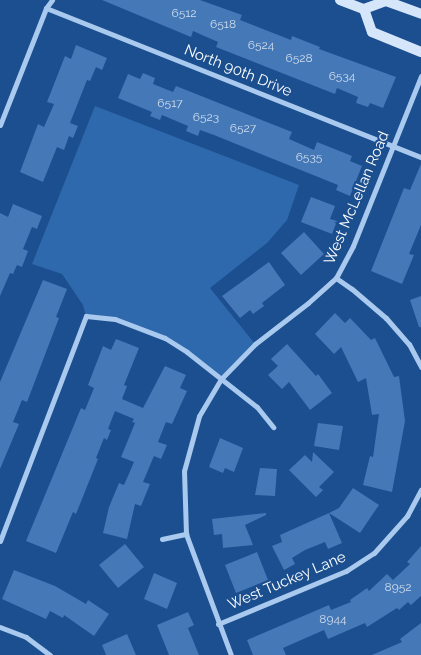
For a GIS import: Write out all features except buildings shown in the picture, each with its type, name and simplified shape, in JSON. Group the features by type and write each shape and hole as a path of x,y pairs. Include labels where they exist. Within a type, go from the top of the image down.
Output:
{"main road":[{"path":"340,0 364,9 386,1 421,14"},
{"path":"364,9 372,32 421,52"}],"street":[{"path":"46,0 46,8"},
{"path":"0,125 46,8 52,0"},
{"name":"North 90th Drive","path":"46,8 421,158"},
{"name":"West McLellan Road","path":"231,655 186,534 184,471 199,416 221,379 255,344 308,303 336,278 353,246 421,76"},
{"path":"336,278 386,318 409,344 421,367"},
{"path":"0,541 86,316 115,319 165,338 187,352 257,407 273,427"},
{"name":"West Tuckey Lane","path":"218,624 339,574 374,553 407,516 421,490"},
{"path":"162,538 186,534"},
{"path":"0,627 26,637 50,655"}],"shaded area":[{"path":"95,106 299,185 287,220 267,243 210,288 255,344 221,379 165,338 115,319 86,316 83,305 62,274 32,264"}]}
